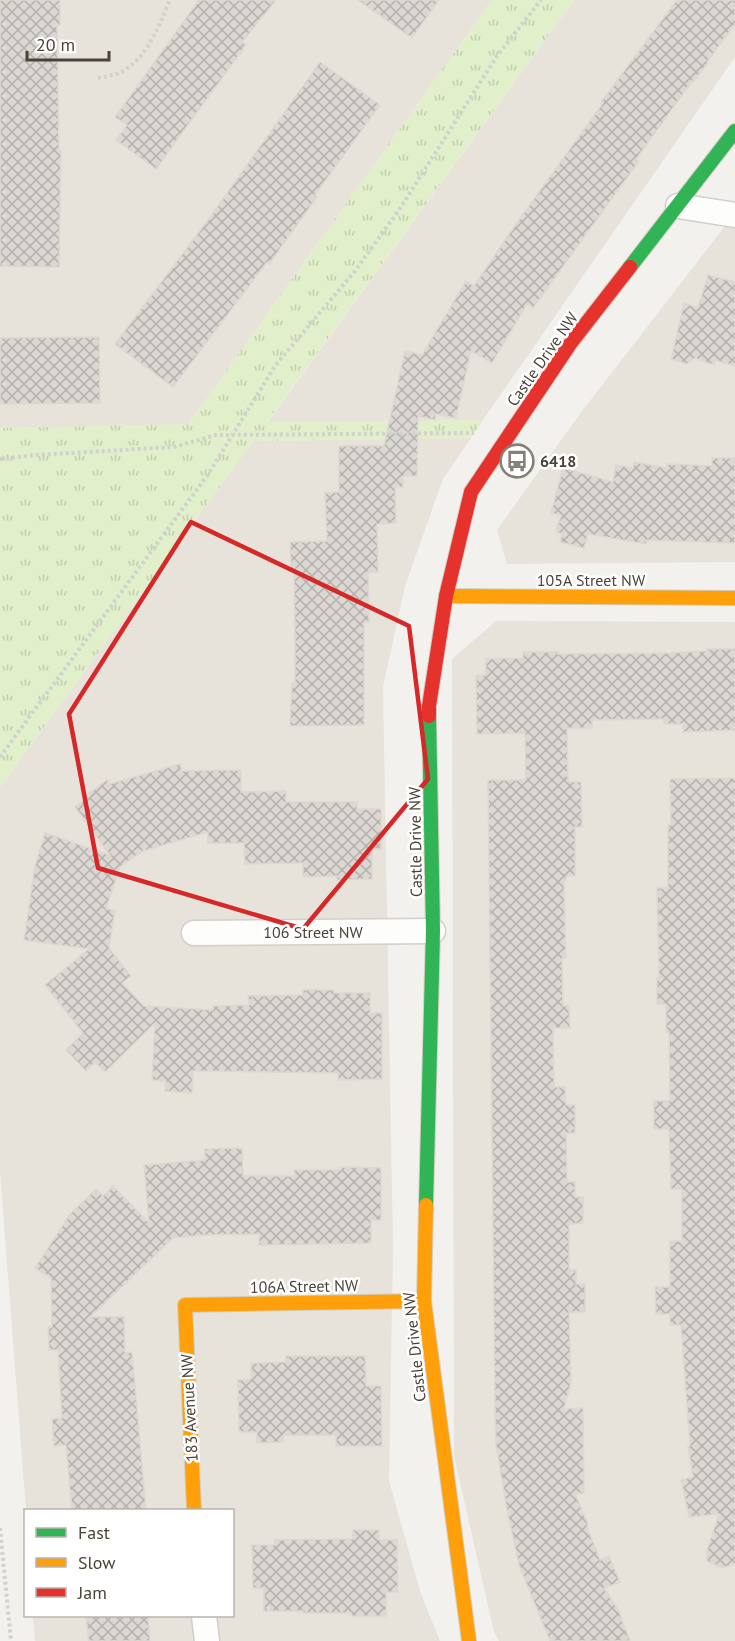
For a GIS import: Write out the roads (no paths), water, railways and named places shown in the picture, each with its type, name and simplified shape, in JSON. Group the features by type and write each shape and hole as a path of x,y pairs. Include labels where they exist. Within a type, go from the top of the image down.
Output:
{"street":[{"name":"Castle Drive NW","path":"469,1641 424,1301 433,931 429,706 446,596 471,492 570,344 735,131"},
{"path":"678,206 735,216"},
{"name":"105A Street NW","path":"446,596 735,598"},
{"name":"106 Street NW","path":"194,933 433,931"},
{"name":"106A Street NW","path":"185,1305 424,1301"},
{"name":"183 Avenue NW","path":"185,1305 194,1509"},
{"path":"204,1617 207,1641"}],"place":[{"name":"6418","path":"517,461"}]}
